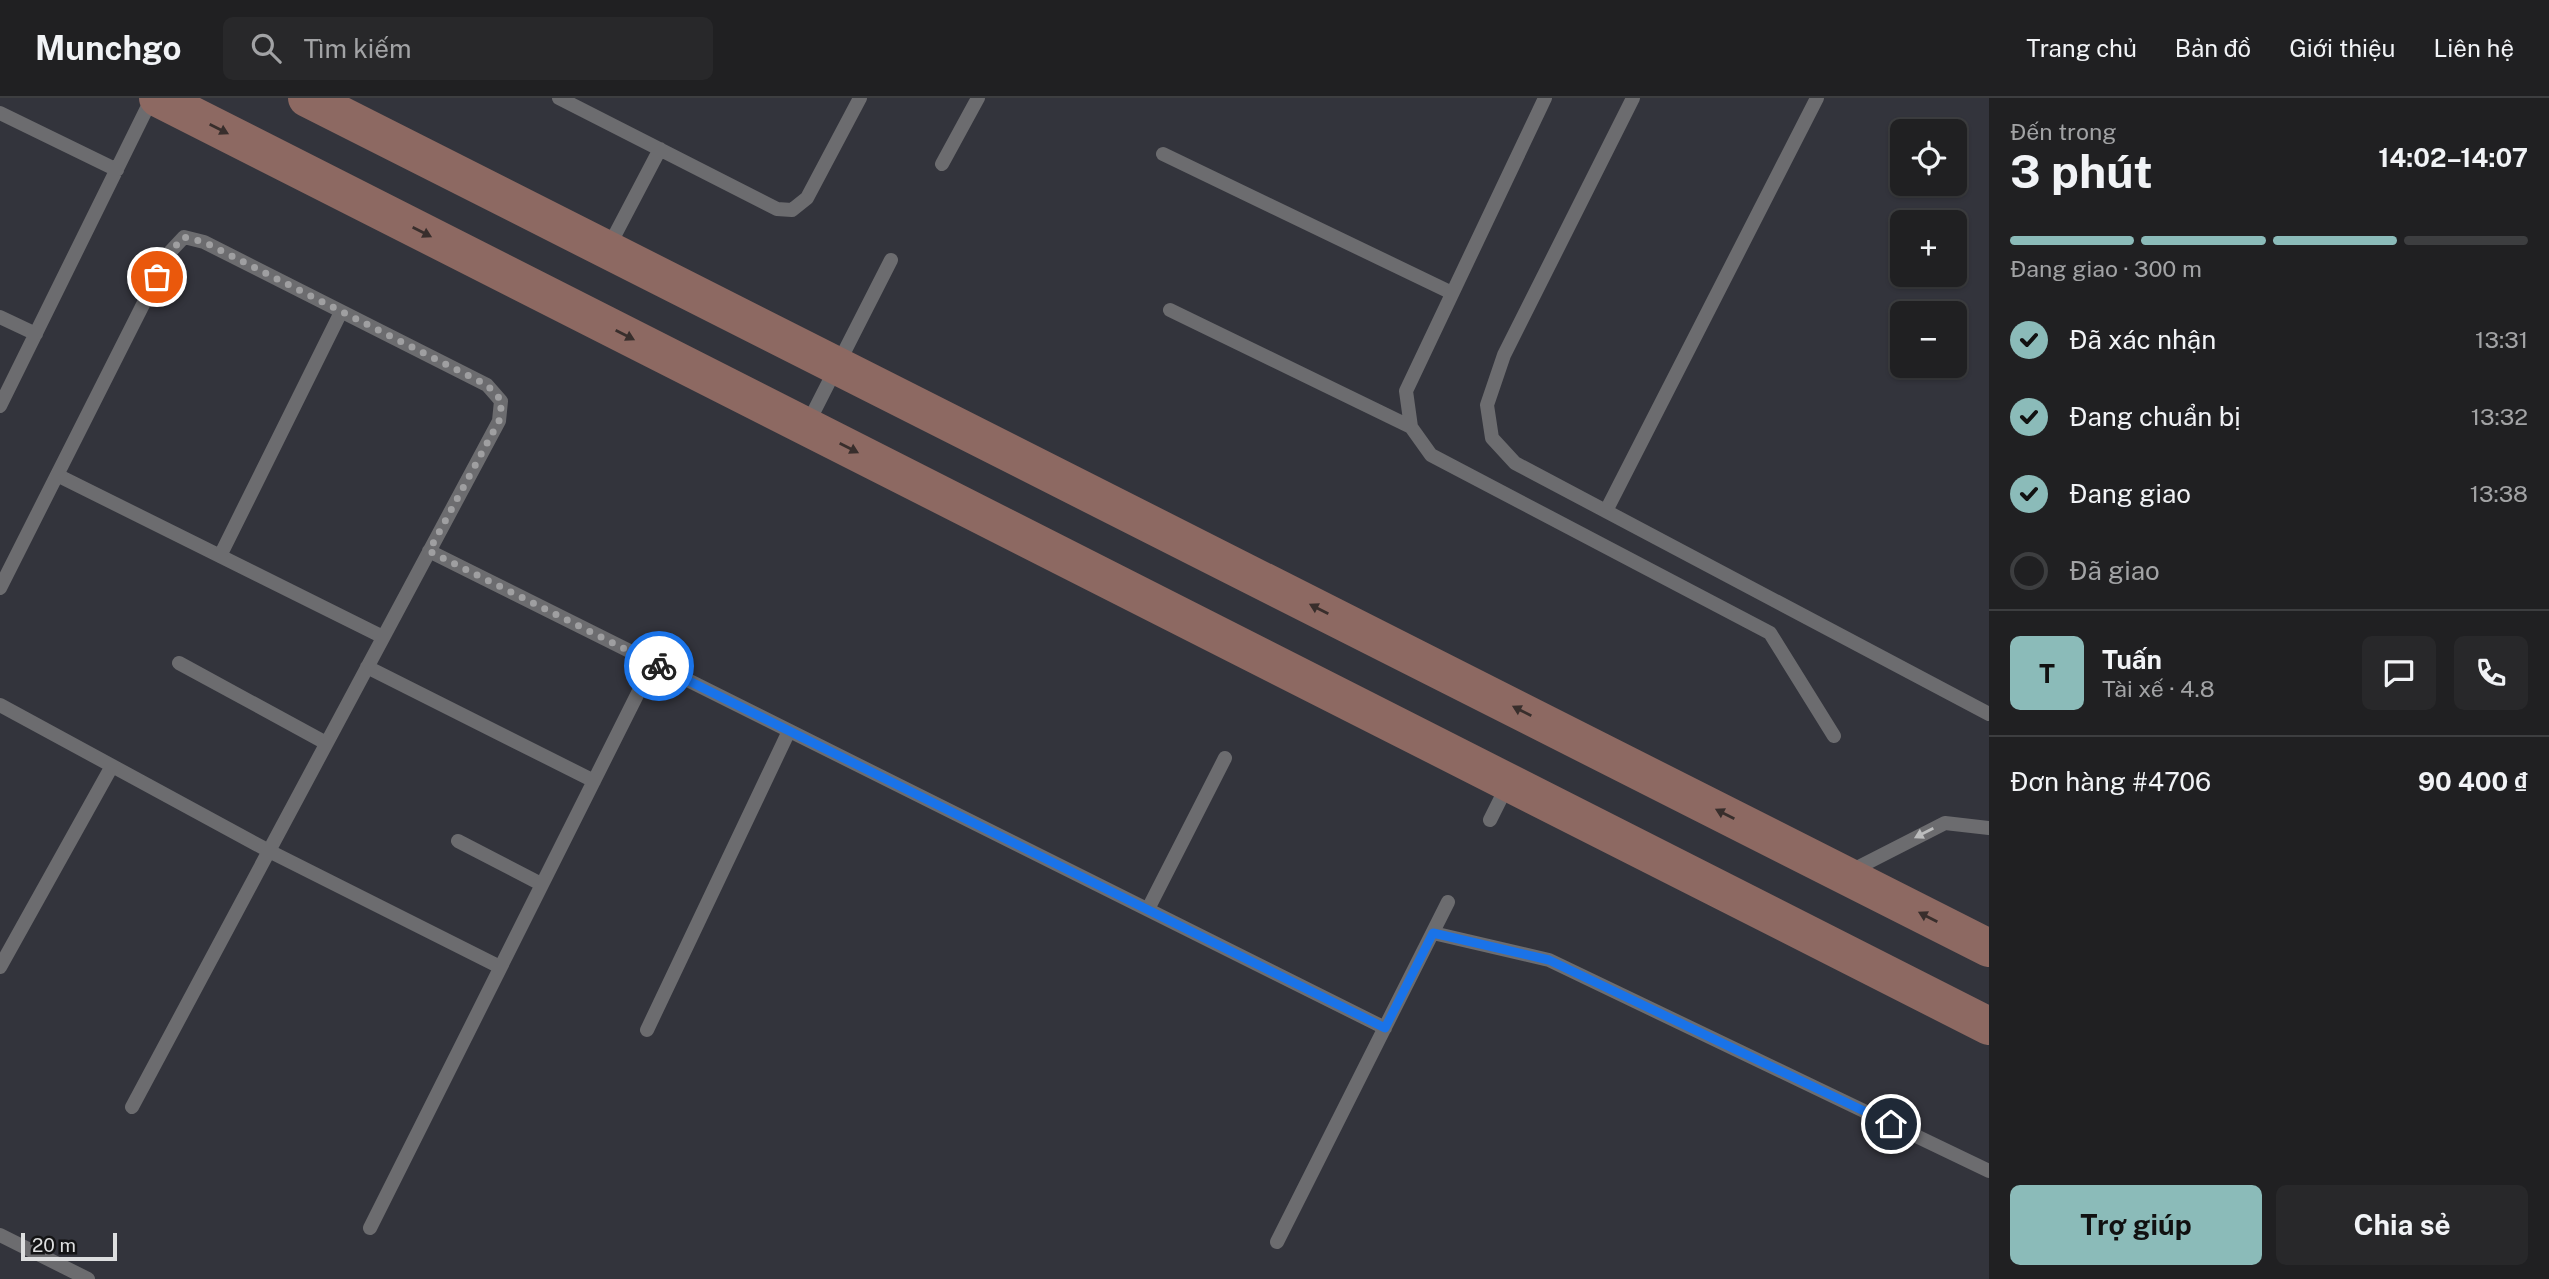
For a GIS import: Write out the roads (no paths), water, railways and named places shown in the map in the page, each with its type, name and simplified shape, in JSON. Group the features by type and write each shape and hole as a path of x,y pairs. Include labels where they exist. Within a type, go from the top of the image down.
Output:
{"street":[{"path":"158,98 1989,1026"},
{"path":"307,98 1989,948"}],"lane":[{"path":"0,406 152,98"},
{"path":"559,98 778,209 792,210 807,198 860,98"},
{"path":"942,164 978,98"},
{"path":"1545,98 1406,391 1412,427 1431,455 1770,633 1834,736"},
{"path":"1633,98 1504,355 1487,405 1492,438 1515,463 1989,714"},
{"path":"1606,511 1817,98"},
{"path":"0,114 117,170"},
{"path":"607,249 660,149"},
{"path":"1163,154 1452,293"},
{"path":"0,589 169,253 184,237 204,242 487,385 502,401 499,421 132,1107"},
{"path":"806,426 891,260"},
{"path":"1170,310 1412,427"},
{"path":"220,555 341,312"},
{"path":"0,317 36,334"},
{"path":"57,475 383,637"},
{"path":"429,551 1385,1028"},
{"path":"178,663 326,743"},
{"path":"370,1228 653,663"},
{"path":"367,667 594,781"},
{"path":"0,705 269,851 500,967"},
{"path":"647,1030 789,731"},
{"path":"1147,909 1224,758"},
{"path":"0,967 112,766"},
{"path":"1490,820 1508,783"},
{"path":"1844,874 1945,823 1989,828"},
{"path":"458,841 541,884"},
{"path":"1277,1242 1448,902"},
{"path":"1433,933 1549,960 1989,1171"},
{"path":"0,1235 88,1279"}]}
